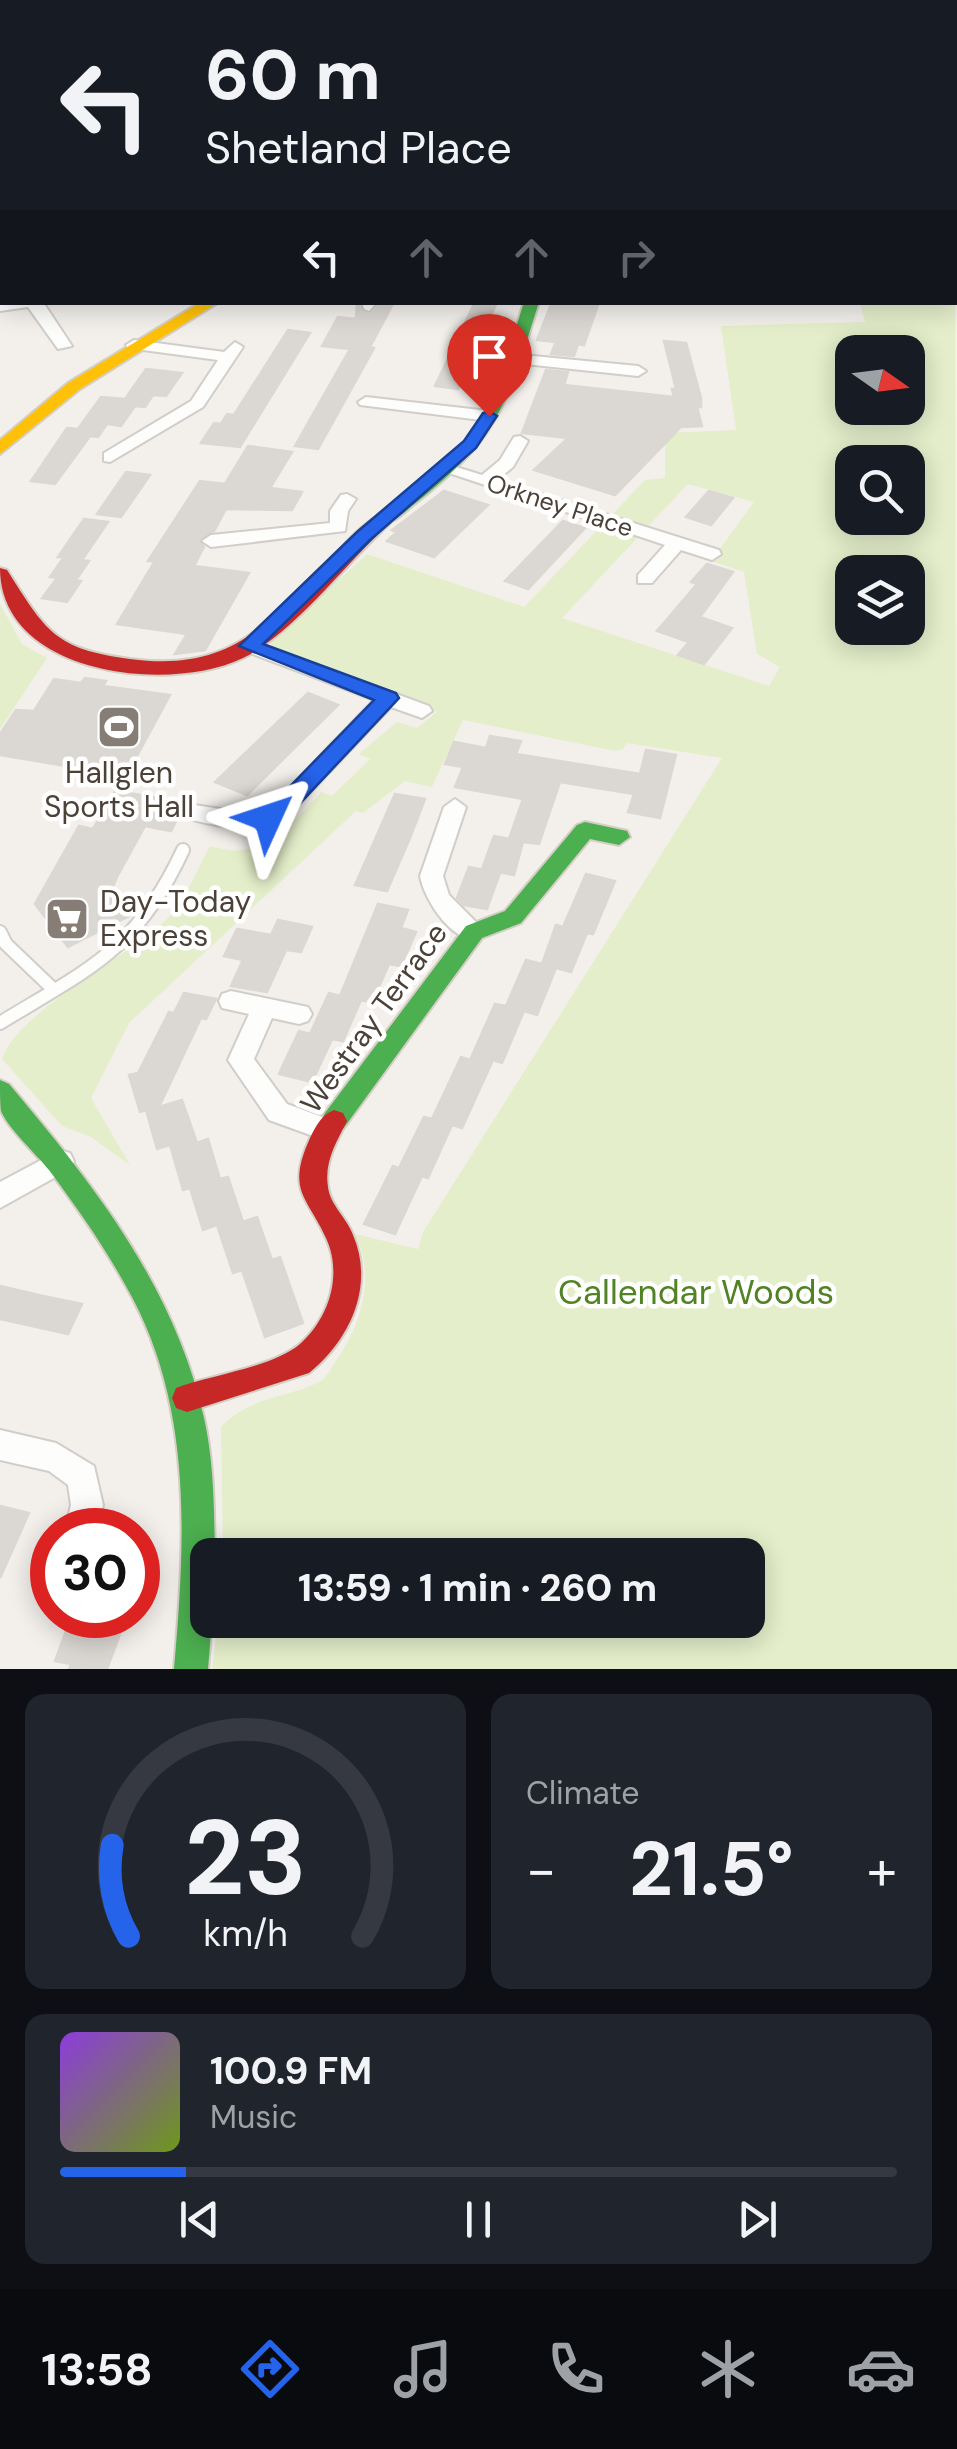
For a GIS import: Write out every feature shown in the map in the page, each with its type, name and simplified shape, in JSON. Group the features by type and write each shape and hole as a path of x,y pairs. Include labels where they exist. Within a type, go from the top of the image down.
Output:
{"street":[{"path":"35,305 64,346"},
{"path":"0,449 54,401 134,345 207,305"},
{"path":"0,574 31,630 59,651 139,669 172,672 201,669 249,646 363,536 470,444 489,416 531,305"},
{"path":"110,457 197,404 232,352 134,345"},
{"path":"512,358 638,371"},
{"path":"366,402 489,416"},
{"path":"485,482 507,463 520,441"},
{"name":"Orkney Place","path":"443,468 712,554"},
{"path":"339,528 338,512 347,498"},
{"path":"212,541 339,528 363,536"},
{"name":"Orkney Place","path":"644,579 677,542"},
{"path":"249,646 422,711"},
{"path":"194,813 249,822 280,811 388,698"},
{"path":"455,807 429,876 432,894 442,908 474,932"},
{"name":"Westray Terrace","path":"187,1398 300,1362 332,1330 348,1295 350,1261 338,1231 317,1202 314,1163 327,1130 474,932 514,916 585,830 619,836"},
{"path":"231,1001 299,1014"},
{"path":"264,1007 241,1060 278,1112 327,1130"},
{"path":"0,1091 60,1161 123,1252 162,1324 187,1398 202,1526 200,1598 192,1669"},
{"path":"0,1196 60,1161"},
{"path":"0,1445 56,1458 83,1476 86,1508"}],"lane":[{"path":"0,1023 100,959 139,926 167,886 183,850"},
{"path":"0,932 6,944 53,989"}],"green space":[{"name":"Callendar Woods","path":"861,305 955,305 957,1669 212,1669 216,1638 765,1638 765,1538 223,1538 221,1427 244,1409 305,1388 327,1375 347,1343 363,1298 364,1266 355,1234 418,1249 423,1232 722,758 627,743 615,751 463,720 432,787 405,781 363,813 356,811 129,1023 91,1098 130,1165 91,1137 62,1126 2,1059 12,1041 50,1004 173,913 210,846 238,850 265,842 296,819 321,792 332,796 370,759 359,754 397,722 417,728 437,712 271,650 270,642 367,554 524,607 645,480 665,478 665,433 736,430 721,326 865,322","holes":["688,484 754,502 711,561 744,572 757,654 780,667 769,686 562,618"]},
{"path":"0,604 22,644 47,658 0,729"}],"building":[{"path":"357,305 370,315 378,305 392,305 370,347 374,348 318,449 295,446 350,349 322,346 338,317 356,319"},
{"path":"474,305 496,305 458,389 435,386"},
{"path":"551,305 598,305 584,345 578,344 574,356 551,354 556,342 537,340"},
{"path":"288,330 310,333 240,447 201,443 214,423 221,424 227,414 234,415"},
{"path":"664,341 686,343 701,398 701,407 697,407 702,426 681,427 615,495 534,470 568,438 522,433 546,370 568,372 564,385 674,397 672,389 676,389"},
{"path":"146,369 182,373 166,396 153,395 145,407 135,406 121,426 107,424 98,437 90,436 55,484 31,481 67,428 78,429 101,397 125,399"},
{"path":"248,446 292,452 270,488 302,492 292,510 226,509 214,531 198,540 204,547 194,566 249,573 205,650 175,654 187,634 117,624 155,561 148,561 200,481 225,484"},
{"path":"126,472 150,475 121,517 97,514"},
{"path":"444,491 488,505 434,557 387,541 397,532 392,530"},
{"path":"709,491 733,498 711,525 686,517"},
{"path":"84,519 108,522 82,560 89,561 76,580 50,577 64,557 58,557"},
{"path":"563,521 585,528 528,589 505,581"},
{"path":"707,564 733,572 700,617 732,628 704,664 678,655 689,642 657,631 697,584 691,582"},
{"path":"57,578 81,581 67,602 42,598"},
{"path":"85,678 106,681 103,686 170,695 126,776 0,755 0,734 16,710 34,711 54,679 81,683"},
{"path":"308,693 338,705 247,795 215,782"},
{"path":"490,736 521,741 516,754 640,774 646,750 676,755 660,818 628,812 634,794 560,782 539,844 523,842 514,875 482,869 494,836 509,839 523,799 455,787 463,767 445,764 454,742 486,748"},
{"path":"115,791 186,802 171,831 145,826 117,877 111,891 131,915 68,947 35,904 79,826 93,829"},
{"path":"395,794 425,799 387,891 355,885"},
{"path":"469,867 500,873 487,909 464,905 457,898"},
{"path":"586,874 615,881 593,934 587,933 571,972 556,968 537,1015 524,1011 502,1063 493,1060 462,1128 452,1125 428,1178 422,1176 395,1234 364,1224 393,1166 399,1168 424,1117 432,1119 461,1057 470,1060 495,1004 506,1006 526,960 542,964 556,925 563,927"},
{"path":"378,904 408,910 401,928 416,932 401,966 389,964 372,1003 361,1000 343,1041 332,1039 312,1082 279,1074 299,1031 310,1034 329,993 340,996"},
{"path":"278,920 312,927 301,952 286,950 267,992 231,986 243,960 224,956 237,929 271,935"},
{"path":"184,993 216,999 206,1019 201,1018 159,1107 182,1100 197,1143 208,1139 220,1179 228,1177 243,1222 257,1217 272,1260 280,1257 303,1323 265,1337 242,1270 233,1273 217,1225 203,1230 190,1188 183,1190 170,1145 157,1149 146,1110 140,1112 129,1075 138,1073 169,1012 174,1013"},
{"path":"0,1286 82,1304 68,1334 0,1319"},
{"path":"0,1506 29,1513 0,1578"},
{"path":"64,1638 118,1638 107,1669 69,1669 71,1664 55,1661"}],"traffic: fast":[{"path":"384,519 452,465 483,429 508,376 531,305"},
{"path":"334,1121 474,932 513,917 585,830 619,837"},
{"path":"0,1091 107,1229 145,1292 172,1355 190,1421 198,1493 199,1575 191,1669"}],"traffic: slow":[{"path":"0,449 74,386 207,305"}],"traffic: jam":[{"path":"0,574 22,612 54,645 112,663 162,670 204,666 238,653 267,633 384,519"},
{"path":"187,1398 298,1363 325,1338 335,1322 347,1288 348,1270 336,1229 317,1200 313,1175 320,1146 334,1121"}],"place":[{"name":"Hallglen Sports Hall","path":"119,727"},
{"name":"Day-Today Express","path":"67,919"}],"route":[{"path":"268,818 280,811 388,698 249,646 363,536 470,444 489,416"}]}
